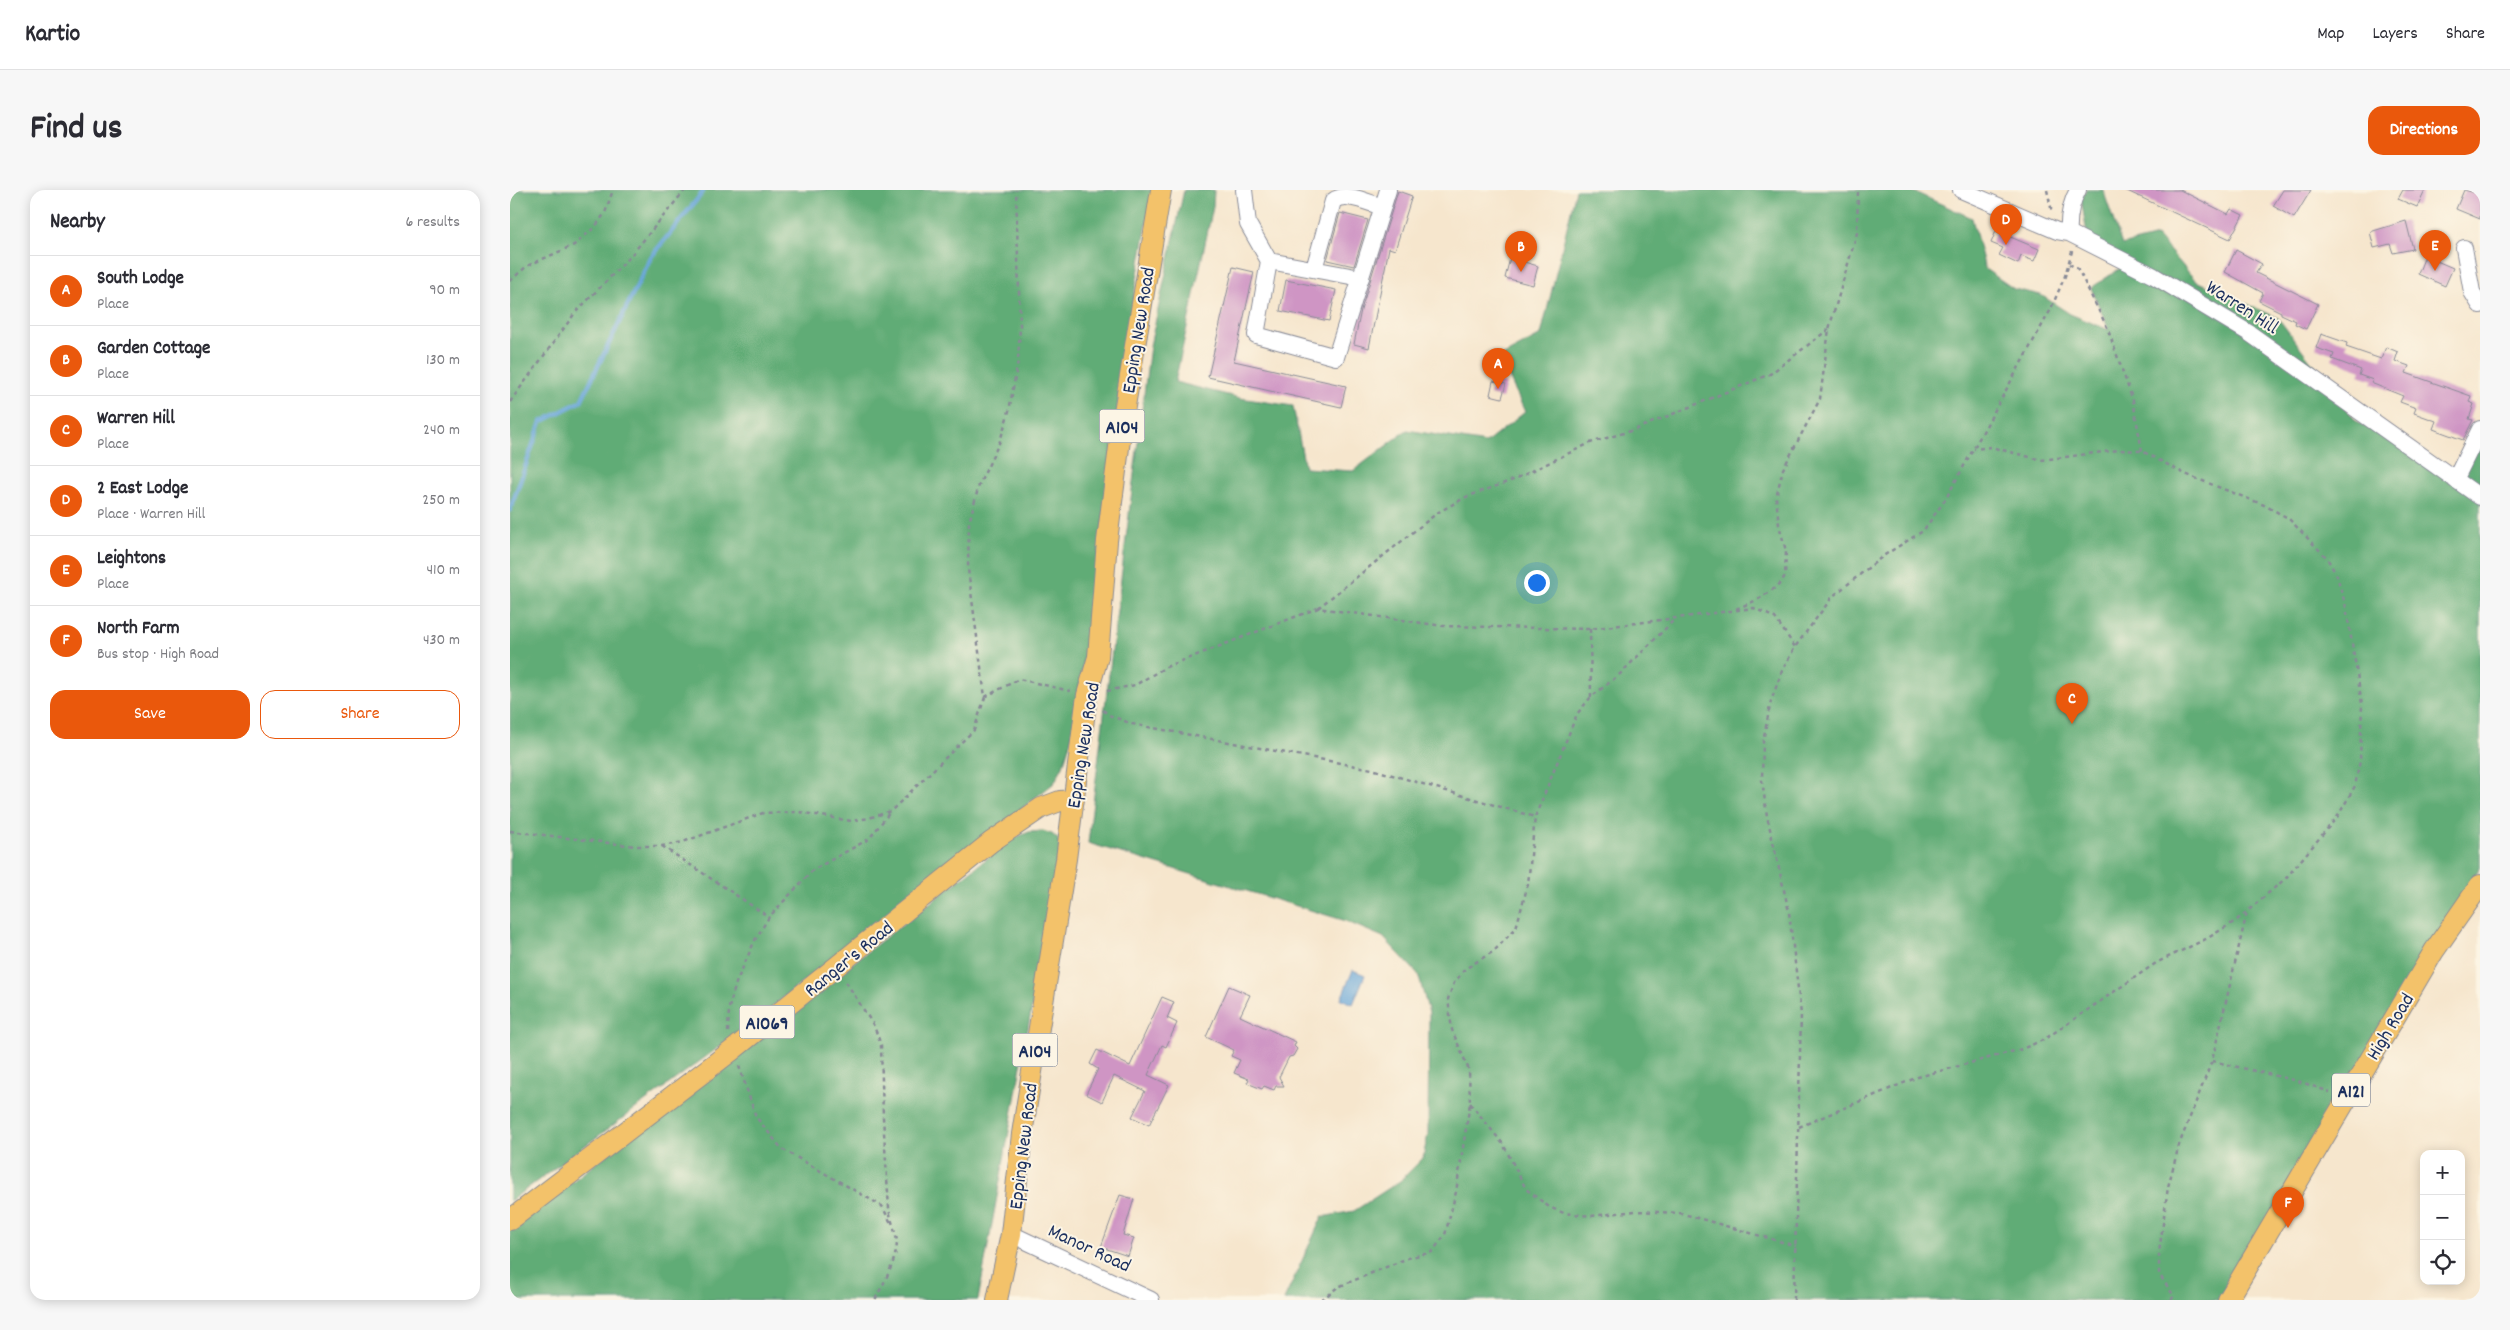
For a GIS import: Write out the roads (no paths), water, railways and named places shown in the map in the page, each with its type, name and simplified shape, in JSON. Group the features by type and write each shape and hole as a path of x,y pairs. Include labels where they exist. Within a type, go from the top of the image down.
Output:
{"main road":[{"name":"Epping New Road","path":"996,1300 1011,1234 1022,1134 1074,800 1087,695 1098,658 1107,541 1122,424 1161,190"},
{"name":"Ranger's Road","path":"510,1220 734,1049 991,842 1041,808 1060,801 1074,800"},
{"name":"High Road","path":"2228,1300 2434,951 2480,885"}],"street":[{"path":"1244,190 1248,224 1269,261 1256,335 1336,357 1388,190"},
{"name":"Warren Hill","path":"1961,190 2072,236 2154,276 2250,333 2480,498"},
{"path":"2072,236 2070,207 2078,190"},
{"path":"1314,269 1333,201 1338,197 1347,197 1383,207"},
{"path":"2464,248 2472,292 2480,305"},
{"path":"1269,261 1360,278"},
{"path":"2455,480 2480,429"},
{"name":"Manor Road","path":"1011,1234 1151,1300"}],"water":[{"path":"1353,970 1365,975 1353,1004 1341,999"}],"waterway":[{"path":"510,510 541,422 581,401 651,257 703,192 702,190"}],"place":[{"name":"2 East Lodge","path":"2006,245"},
{"name":"Leightons","path":"2435,271"},
{"name":"Garden Cottage","path":"1521,272"},
{"name":"South Lodge","path":"1498,389"},
{"name":"Warren Hill","path":"2072,724"},
{"name":"North Farm","path":"2288,1228"}]}
